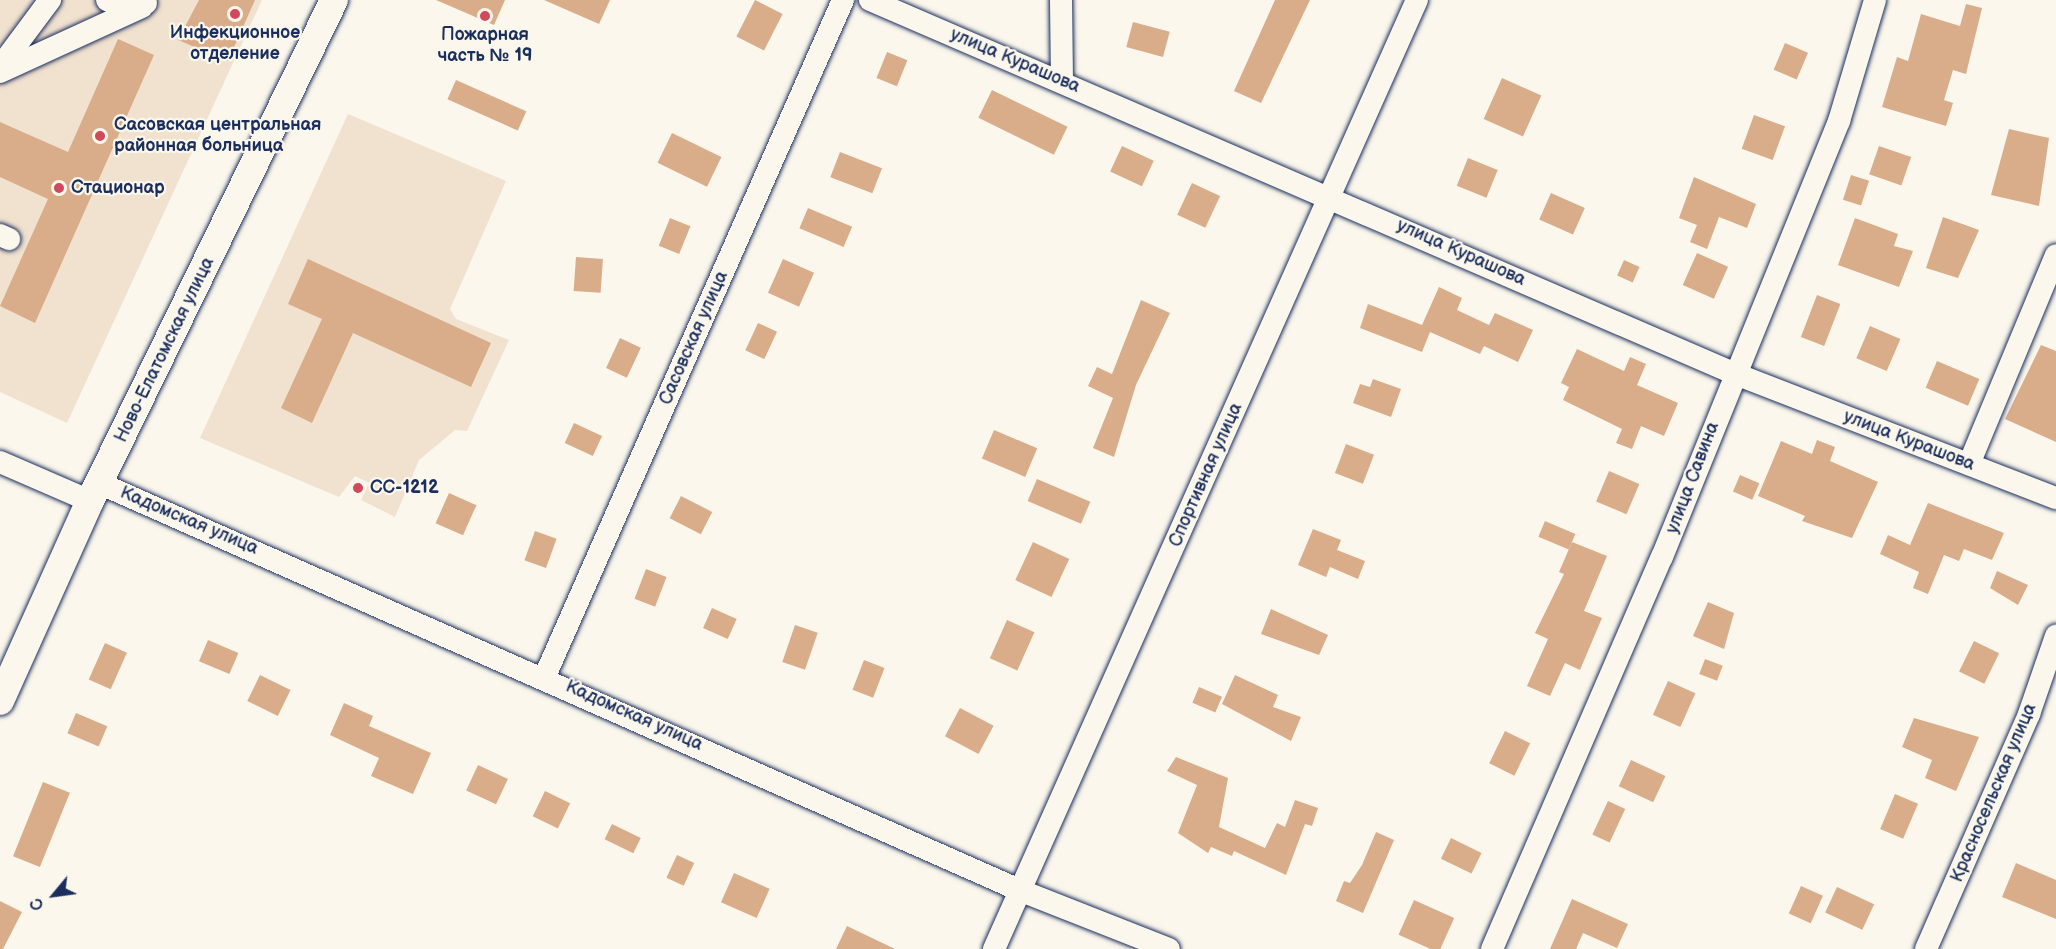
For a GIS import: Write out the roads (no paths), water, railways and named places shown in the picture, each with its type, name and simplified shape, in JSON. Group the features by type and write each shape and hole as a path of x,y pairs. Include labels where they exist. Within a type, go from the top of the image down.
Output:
{"main road":[{"name":"Ново-Елатомская улица","path":"0,701 94,492 334,0"}],"street":[{"path":"0,67 50,0"},
{"path":"107,0 146,3"},
{"name":"Сасовская улица","path":"544,676 843,0"},
{"name":"улица Курашова","path":"870,0 1332,196 1733,373 2056,498"},
{"path":"1061,0 1062,81"},
{"name":"Спортивная улица","path":"994,949 1332,196 1417,0"},
{"name":"улица Савина","path":"1492,949 1662,557 1733,373 1839,121 1875,0"},
{"path":"0,72 146,3"},
{"path":"1969,464 2056,255"},
{"name":"Кадомская улица","path":"0,462 94,492 544,676 1019,890 1169,949"},
{"name":"Красносельская улица","path":"1926,949 2029,714 2056,636"}],"place":[{"name":"Инфекционное отделение","path":"235,14"},
{"name":"Пожарная часть № 19","path":"485,16"},
{"name":"Сасовская центральная районная больница","path":"100,136"},
{"name":"Стационар","path":"59,188"},
{"name":"СС-1212","path":"358,488"}]}
